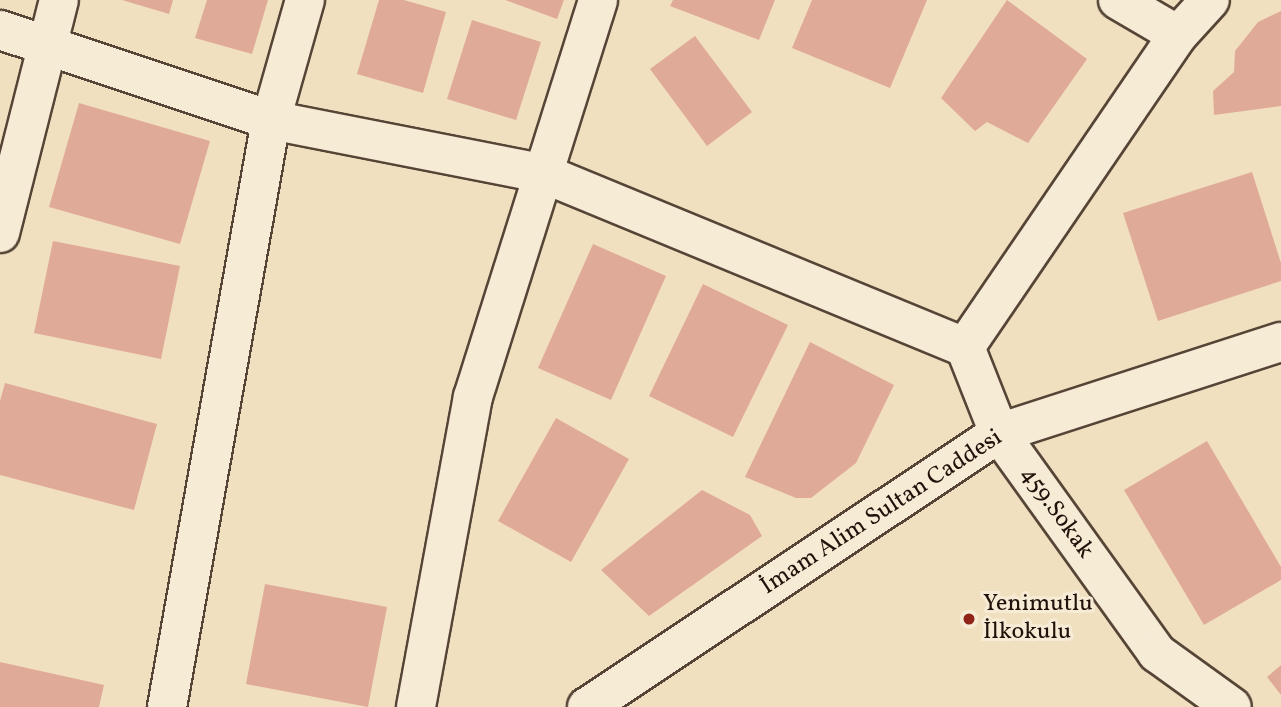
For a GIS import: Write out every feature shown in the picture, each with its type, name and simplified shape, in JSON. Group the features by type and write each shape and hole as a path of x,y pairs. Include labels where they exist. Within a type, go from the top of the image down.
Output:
{"street":[{"path":"0,233 59,0"},
{"path":"167,707 271,120 305,0"},
{"path":"416,707 473,397 597,0"},
{"path":"1118,0 1178,35"},
{"path":"0,30 271,120 542,173 965,347 1178,35 1210,0"},
{"name":"İmam Alim Sultan Caddesi","path":"600,703 999,433 1281,342"},
{"name":"459.Sokak","path":"965,347 999,433 1157,653 1232,707"}],"building":[{"path":"122,0 173,0 169,14"},
{"path":"207,0 268,0 252,54 195,38"},
{"path":"379,0 404,0 446,12 423,93 357,74"},
{"path":"505,0 564,0 557,19"},
{"path":"673,0 775,0 759,40 670,6"},
{"path":"812,0 927,0 890,88 792,48"},
{"path":"1007,0 1087,59 1028,143 987,122 975,131 941,98"},
{"path":"1281,11 1281,106 1214,115 1213,91 1234,72 1235,51 1258,22"},
{"path":"472,20 541,42 516,120 447,99"},
{"path":"695,36 752,112 707,146 650,69"},
{"path":"79,103 210,141 180,244 49,207"},
{"path":"1252,172 1281,263 1281,281 1158,321 1123,213"},
{"path":"53,241 180,266 161,359 34,333"},
{"path":"593,244 666,276 611,400 538,368"},
{"path":"703,284 788,325 733,437 649,396"},
{"path":"810,342 894,385 856,463 811,498 796,498 745,477"},
{"path":"5,383 157,424 134,510 0,475 0,401"},
{"path":"556,418 629,459 571,562 498,521"},
{"path":"1207,441 1281,567 1281,580 1204,625 1124,490"},
{"path":"702,490 750,515 762,536 649,616 601,570"},
{"path":"265,584 387,607 368,707 246,684"},
{"path":"0,662 104,685 99,707 0,707"},
{"path":"1281,665 1281,695 1267,677"}],"place":[{"name":"Yenimutlu İlkokulu","path":"969,619"}]}
